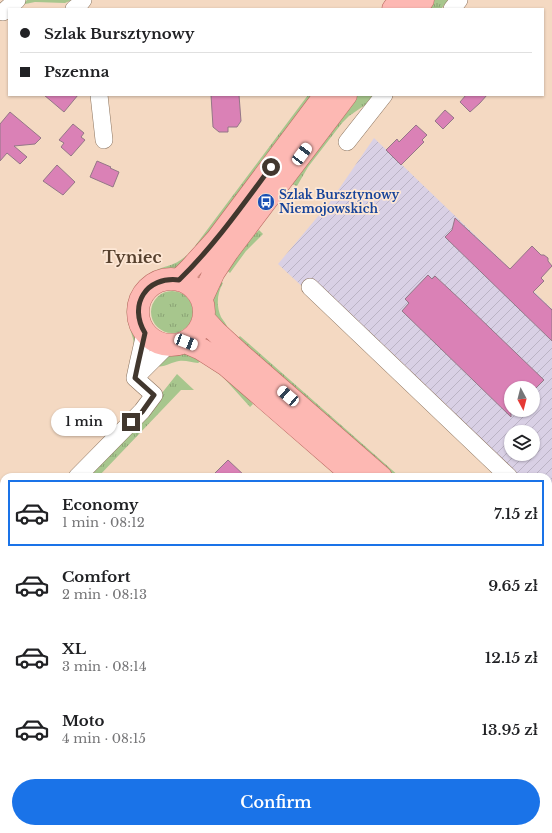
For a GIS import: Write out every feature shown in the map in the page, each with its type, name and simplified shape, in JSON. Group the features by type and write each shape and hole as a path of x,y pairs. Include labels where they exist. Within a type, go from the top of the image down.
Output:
{"main road":[{"path":"394,8 401,0"},
{"path":"416,8 422,0"},
{"path":"179,280 217,239 324,96"},
{"path":"202,298 214,272 228,251 345,96"},
{"path":"177,344 192,338 198,333 204,319 204,304 198,291 186,282 170,279 162,280 148,288 140,302 138,314 141,326 145,333 160,343 177,344 201,349 226,365 350,473"},
{"path":"204,319 241,355 376,473"}],"street":[{"path":"8,8 17,0"},
{"path":"75,8 83,0"},
{"path":"453,8 459,0"},
{"path":"99,96 104,140"},
{"path":"347,142 383,96"},
{"path":"310,288 505,473"},
{"path":"135,378 145,333"},
{"path":"135,378 177,344"},
{"path":"81,473 142,412 154,395 135,378"}],"shaded area":[{"path":"374,138 552,309 552,473 511,473 278,264 330,202"}],"green space":[{"path":"27,0 72,0 65,3 35,2 25,4"},
{"path":"432,0 448,0 442,8 426,8"},
{"path":"307,96 315,96 199,249 195,246"},
{"path":"355,96 372,96 365,105 342,123 308,167 297,186 292,184"},
{"path":"259,230 263,234 246,251 230,273 225,269 243,246"},
{"path":"187,255 191,258 179,267 173,270 157,272 150,275 135,291 132,297 129,312 130,324 136,336 136,344 134,344 127,315 127,307 132,292 147,275 183,259"},
{"path":"219,280 223,283 218,295 218,308 228,331 215,317 214,312 213,297"},
{"path":"168,291 176,291 184,294 190,300 193,312 190,324 184,330 176,333 168,333 160,330 154,324 151,316 151,308 154,300 160,294"},
{"path":"240,336 395,473 388,473 236,340"},
{"path":"186,353 204,359 198,363 182,361 157,366 164,358"},
{"path":"210,368 228,375 253,404 250,407 222,376"},
{"path":"177,374 194,390 181,390 102,473 86,473 158,398"}],"building":[{"path":"45,96 77,96 64,112"},
{"path":"211,96 239,96 241,121 237,127 228,127 228,132 219,132 213,127"},
{"path":"465,96 486,96 470,112 460,102"},
{"path":"445,110 454,118 443,129 435,121"},
{"path":"10,112 41,138 35,144 14,146 27,157 20,164 7,153 0,161 0,124"},
{"path":"73,124 84,133 81,137 85,140 71,156 61,147 64,143 59,140"},
{"path":"416,125 427,135 422,140 424,142 401,165 386,150 397,139 399,142"},
{"path":"97,161 119,172 113,187 90,177"},
{"path":"57,165 75,182 63,195 43,181"},
{"path":"455,218 510,269 532,246 541,255 548,258 548,261 552,266 541,278 544,281 533,292 552,310 552,341 445,237 452,230"},
{"path":"428,275 432,279 435,276 544,380 540,384 540,381 504,381 504,410 402,311 409,303 405,299"},
{"path":"228,460 242,473 215,473"}],"place":[{"name":"Szlak Bursztynowy Niemojowskich","path":"266,202"}],"district":[{"name":"Tyniec","path":"132,257"}],"route":[{"path":"131,422 142,412 154,395 135,378 145,333 141,326 138,310 143,295 148,288 155,283 170,279 179,280 189,270 217,239 271,167"}]}
